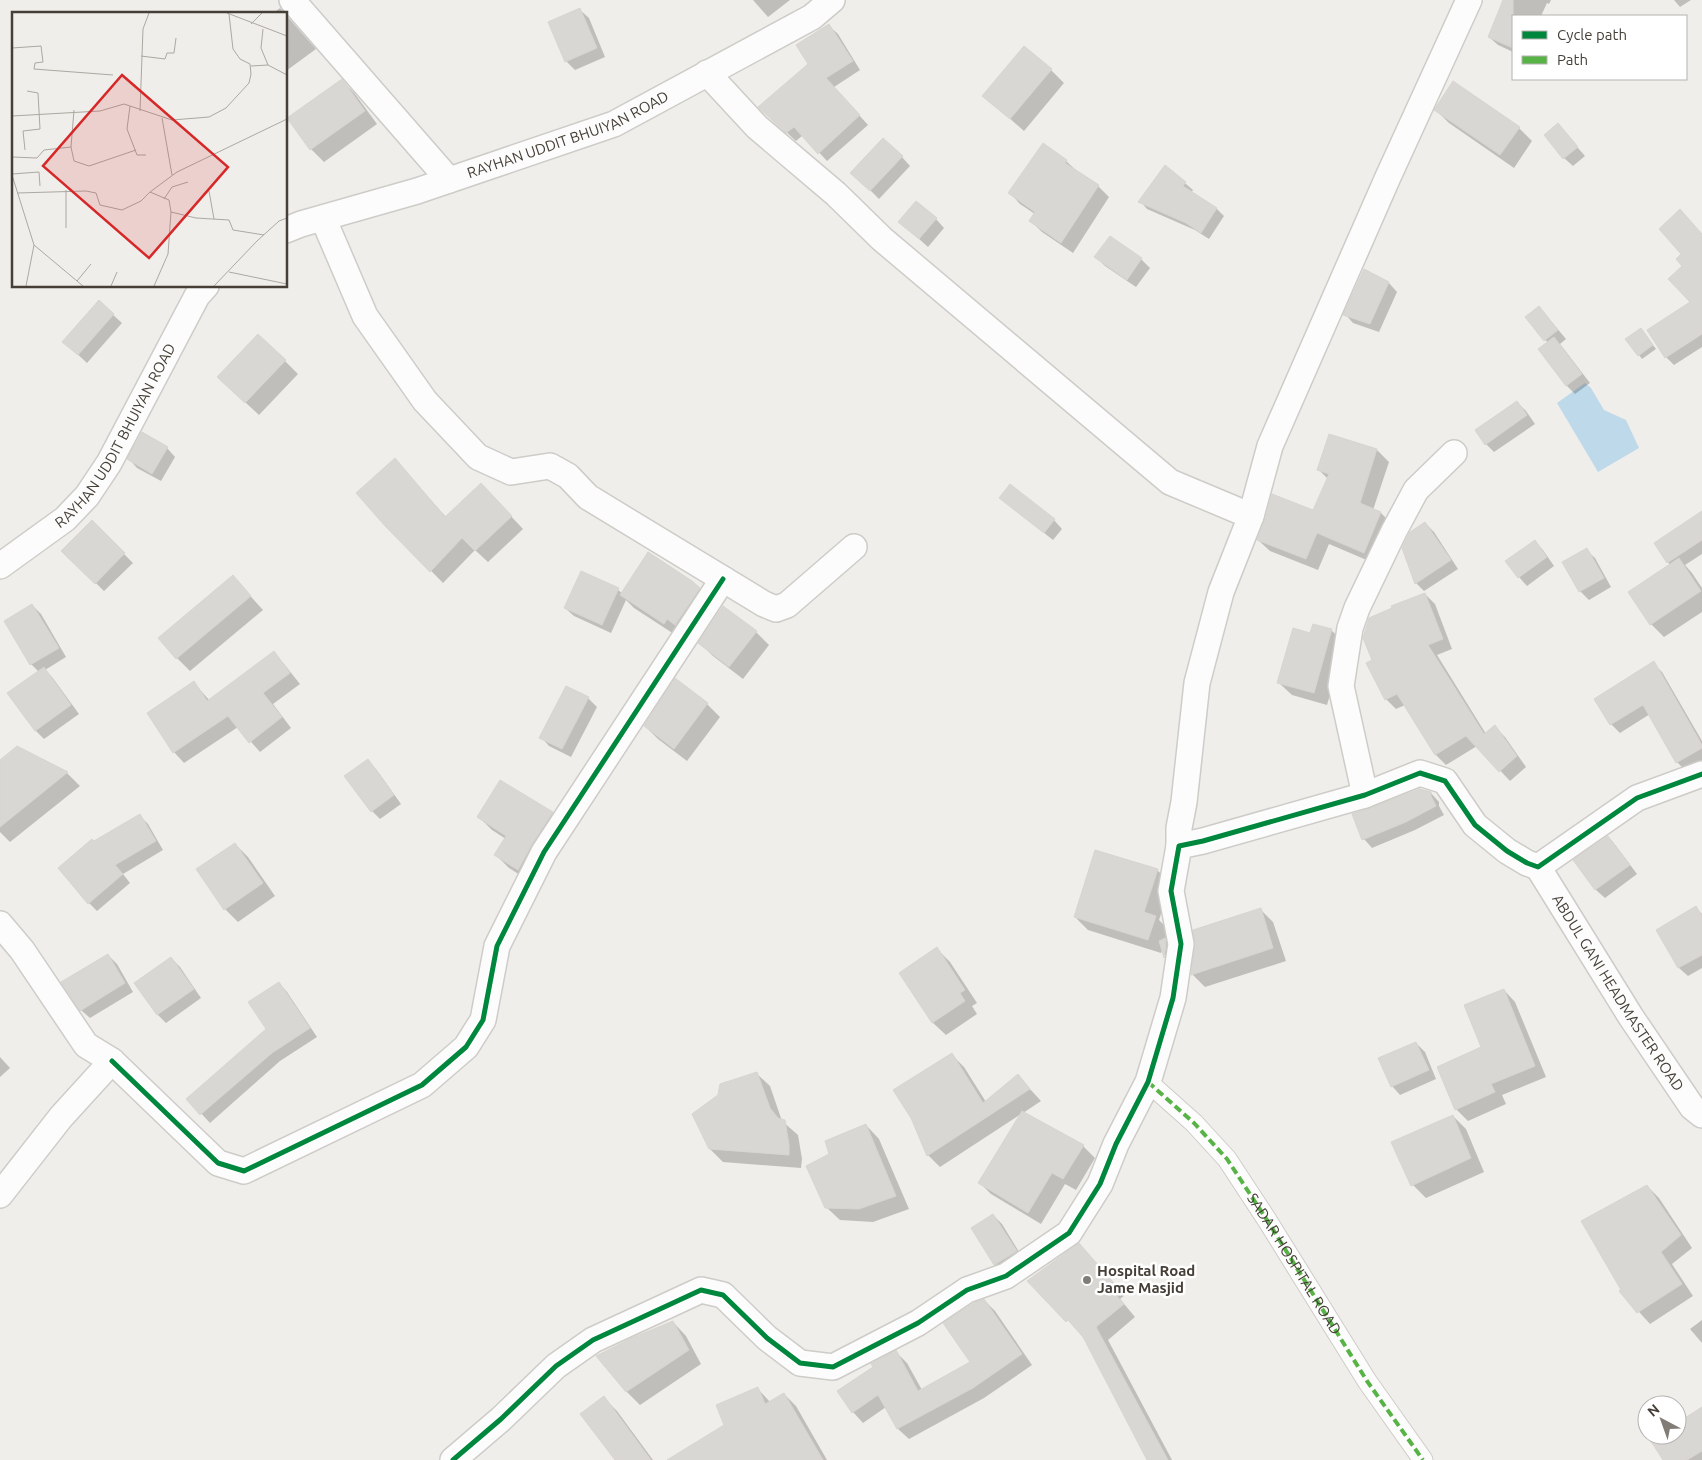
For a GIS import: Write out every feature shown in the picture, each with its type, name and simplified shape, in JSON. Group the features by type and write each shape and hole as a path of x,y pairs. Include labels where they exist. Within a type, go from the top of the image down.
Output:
{"street":[{"path":"292,0 449,180"},
{"name":"RAYHAN UDDIT BHUIYAN ROAD","path":"288,229 449,180 614,124 812,17 832,0"},
{"path":"454,1460 501,1419 556,1366 592,1340 701,1290 723,1295 767,1338 800,1363 833,1367 918,1323 967,1290 1006,1276 1069,1233 1100,1184 1116,1144 1148,1082 1173,998 1181,944 1171,891 1179,846 1179,828 1197,684 1221,592 1270,446 1388,177 1469,0"},
{"path":"707,73 757,127 836,194 882,239 1170,482 1247,515"},
{"path":"323,218 365,316 425,401 478,457 511,472 550,466 568,476 588,498 776,609 787,605 854,547"},
{"name":"RAYHAN UDDIT BHUIYAN ROAD","path":"0,566 65,519 87,496 108,463 197,296 204,288"},
{"path":"1365,795 1341,686 1350,628 1377,565 1416,490 1454,453"},
{"path":"0,924 22,950 86,1045 112,1061 218,1164 244,1171 422,1084 466,1047 483,1020 497,946 544,852 723,579"},
{"path":"1179,846 1203,841 1365,795 1420,773 1444,781 1475,826 1507,851 1538,867 1637,798 1695,777"},
{"name":"ABDUL GANI HEADMASTER ROAD","path":"1538,867 1630,1018 1692,1106 1702,1115"},
{"path":"0,1195 61,1117 112,1061"},
{"name":"SADAR HOSPITAL ROAD","path":"1148,1082 1194,1123 1227,1159 1367,1381 1423,1460"}],"water":[{"path":"1585,383 1591,388 1604,410 1626,420 1639,448 1598,472 1557,403"}],"building":[{"path":"1503,0 1513,0 1512,48 1488,37"},
{"path":"580,8 597,48 565,62 548,22"},
{"path":"829,24 853,61 826,78 860,115 818,154 794,127 786,133 758,107 808,64 796,45"},
{"path":"1024,46 1052,69 1010,119 982,96"},
{"path":"342,79 365,111 310,150 288,117"},
{"path":"1453,81 1520,127 1500,155 1434,110"},
{"path":"1558,123 1578,147 1563,159 1544,135"},
{"path":"883,138 903,156 870,191 850,173"},
{"path":"1043,143 1067,160 1065,163 1099,185 1061,243 1029,221 1035,212 1008,193"},
{"path":"1165,165 1186,182 1183,186 1217,208 1201,233 1186,223 1138,202"},
{"path":"916,201 937,218 919,239 898,222"},
{"path":"1680,209 1702,234 1702,334 1665,358 1647,330 1690,302 1668,279 1682,266 1676,259 1681,254 1659,229"},
{"path":"1110,236 1142,258 1127,280 1094,257"},
{"path":"1364,269 1389,282 1370,324 1343,315"},
{"path":"99,300 114,314 78,355 62,342"},
{"path":"1539,306 1558,330 1544,341 1525,317"},
{"path":"1641,328 1653,345 1638,356 1625,339"},
{"path":"258,334 286,360 245,403 217,377"},
{"path":"1554,337 1582,374 1566,386 1538,349"},
{"path":"1517,401 1527,415 1485,445 1475,430"},
{"path":"142,432 168,447 152,474 127,459"},
{"path":"1329,434 1377,449 1360,503 1381,512 1364,553 1317,533 1306,559 1257,540 1272,494 1313,510 1329,474 1317,470"},
{"path":"395,458 445,517 481,483 512,516 475,551 462,538 430,572 356,493"},
{"path":"1010,484 1055,519 1044,533 999,498"},
{"path":"1702,511 1702,540 1667,563 1654,543"},
{"path":"92,520 125,553 95,584 61,551"},
{"path":"1425,522 1451,560 1415,584 1402,548 1410,532"},
{"path":"1535,540 1547,557 1518,578 1505,561"},
{"path":"1587,548 1604,578 1579,592 1562,562"},
{"path":"648,552 700,588 675,625 667,619 664,624 620,595"},
{"path":"1679,558 1701,591 1650,625 1628,592"},
{"path":"581,571 619,588 602,625 564,608"},
{"path":"233,575 251,596 176,659 158,638"},
{"path":"1425,593 1443,639 1428,645 1484,734 1495,725 1517,756 1499,772 1466,736 1435,755 1397,694 1385,700 1366,663 1372,660 1363,638 1369,618 1392,608 1391,606"},
{"path":"32,604 59,648 30,665 4,621"},
{"path":"723,606 757,631 729,667 698,643"},
{"path":"1313,624 1332,629 1314,693 1277,683 1293,628 1310,633"},
{"path":"274,651 290,673 263,693 282,717 249,743 228,716 173,753 147,713 194,681 207,701"},
{"path":"1654,661 1702,745 1702,748 1676,763 1643,705 1610,725 1594,699"},
{"path":"44,667 71,705 35,731 7,693"},
{"path":"675,678 708,703 674,749 644,726"},
{"path":"566,686 589,697 562,749 539,738"},
{"path":"17,746 68,772 0,827 0,760"},
{"path":"368,759 394,795 371,812 344,776"},
{"path":"500,780 553,812 518,870 494,855 506,836 477,817"},
{"path":"1420,789 1431,792 1436,806 1406,822 1362,840 1352,814"},
{"path":"140,814 156,841 115,865 123,874 88,904 58,868 92,839 94,841"},
{"path":"1608,836 1630,865 1595,890 1573,860"},
{"path":"235,843 263,883 224,910 196,869"},
{"path":"1095,850 1158,869 1144,912 1156,916 1148,940 1074,917"},
{"path":"1696,906 1702,916 1702,955 1678,968 1656,930"},
{"path":"1261,908 1273,948 1191,975 1195,946 1193,930"},
{"path":"1165,938 1166,944 1164,958 1159,941"},
{"path":"937,947 965,990 960,993 965,1001 932,1023 899,973"},
{"path":"108,954 125,983 80,1011 61,982"},
{"path":"171,957 194,989 157,1015 134,983"},
{"path":"279,982 310,1028 272,1053 200,1115 186,1099 266,1029 248,1002"},
{"path":"1504,989 1535,1066 1491,1084 1495,1092 1455,1110 1437,1067 1481,1047 1464,1005"},
{"path":"1416,1042 1429,1070 1391,1087 1378,1058"},
{"path":"952,1053 983,1103 1018,1074 1030,1089 927,1156 911,1118 893,1090"},
{"path":"757,1072 770,1108 778,1118 785,1120 789,1155 709,1149 692,1114 718,1095 720,1084"},
{"path":"1022,1111 1084,1145 1063,1179 1052,1173 1028,1213 978,1183"},
{"path":"1453,1115 1471,1158 1411,1186 1391,1142"},
{"path":"866,1124 896,1196 859,1209 825,1208 806,1166 829,1154 825,1141"},
{"path":"1647,1185 1681,1235 1661,1252 1682,1284 1637,1313 1619,1291 1621,1290 1581,1221"},
{"path":"993,1214 1017,1251 994,1265 971,1228"},
{"path":"1079,1243 1113,1282 1108,1286 1124,1304 1096,1327 1168,1460 1147,1460 1083,1337 1027,1281"},
{"path":"984,1299 1022,1354 973,1388 897,1429 878,1395 852,1413 837,1391 873,1367 871,1364 896,1350 918,1391 970,1362 943,1323 974,1303"},
{"path":"673,1321 689,1350 626,1392 596,1356"},
{"path":"758,1387 765,1404 784,1393 823,1460 667,1460 724,1425 716,1405"},
{"path":"604,1396 651,1460 615,1460 580,1414"},
{"path":"1702,1407 1702,1451 1687,1460 1663,1460 1653,1445 1687,1445 1687,1417"}],"marked path":[{"path":"1148,1082 1194,1123 1227,1159 1367,1381 1423,1460"}],"cycle path":[{"path":"112,1061 218,1163 244,1171 422,1085 466,1047 483,1020 497,946 544,852 723,579"},
{"path":"453,1460 501,1419 556,1366 593,1340 701,1290 723,1295 767,1338 800,1363 833,1367 918,1323 967,1290 1006,1276 1069,1233 1100,1184 1116,1144 1148,1082 1173,998 1181,944 1171,891 1179,846 1203,841 1365,795 1420,773 1445,781 1475,825 1507,851 1538,867 1637,798 1702,774"}],"place":[{"name":"Hospital Road Jame Masjid","path":"1087,1280"}]}
